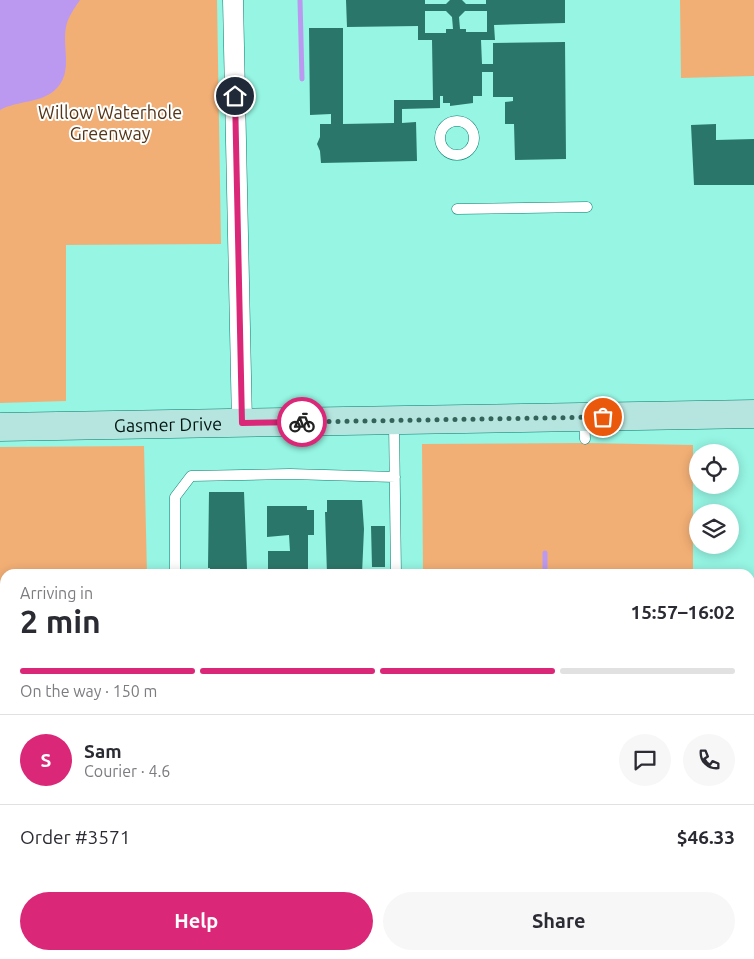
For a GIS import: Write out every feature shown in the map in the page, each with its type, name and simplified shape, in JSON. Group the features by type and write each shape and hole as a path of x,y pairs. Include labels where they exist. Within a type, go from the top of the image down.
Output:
{"street":[{"path":"233,0 242,423"},
{"name":"Gasmer Drive","path":"0,428 394,422 584,428 754,414"}],"lane":[{"path":"457,209 587,207"},
{"path":"394,422 396,569"},
{"path":"175,569 174,497 191,476 290,474 394,478"}],"green space":[{"name":"Willow Waterhole Greenway","path":"0,0 217,0 221,244 66,245 66,401 0,403"},
{"path":"680,0 754,0 754,76 681,78"},
{"path":"586,443 689,445 689,494 693,494 693,504 689,504 689,554 693,554 693,569 423,569 422,444"},
{"path":"144,446 147,569 0,569 0,447"}],"shaded area":[{"path":"0,0 80,0 67,23 65,35 65,74 57,88 44,97 0,110"}],"building":[{"path":"346,0 425,0 425,4 446,4 450,0 462,0 466,4 486,4 486,0 565,0 565,23 494,25 495,40 481,40 482,64 493,64 493,43 565,42 566,159 515,160 514,124 505,124 505,102 513,101 513,97 493,97 493,72 482,72 482,96 473,96 473,103 450,106 450,103 443,103 443,96 440,96 440,108 402,109 402,123 416,122 417,161 321,163 317,144 320,137 320,124 331,124 331,114 310,115 309,28 343,28 343,124 394,123 394,100 433,100 432,40 418,40 418,26 347,27","holes":["425,11 446,11 452,17 453,29 446,29 446,33 425,33","465,11 487,11 487,32 466,32 466,29 460,29 459,17"]},
{"path":"716,124 716,140 754,139 754,185 694,185 691,125"},
{"path":"209,492 244,492 247,569 208,568"},
{"path":"327,500 362,500 364,529 362,569 327,569 325,512 327,512"},
{"path":"267,506 307,506 307,510 314,510 314,535 308,535 308,569 268,569 268,551 290,551 289,535 267,537"},
{"path":"371,526 385,526 385,567 372,567"}],"waterway":[{"path":"300,0 302,79"},
{"path":"545,553 545,569"}],"way so far":[{"path":"302,422 394,422 603,417"}],"route":[{"path":"235,96 242,423 302,422"}]}
